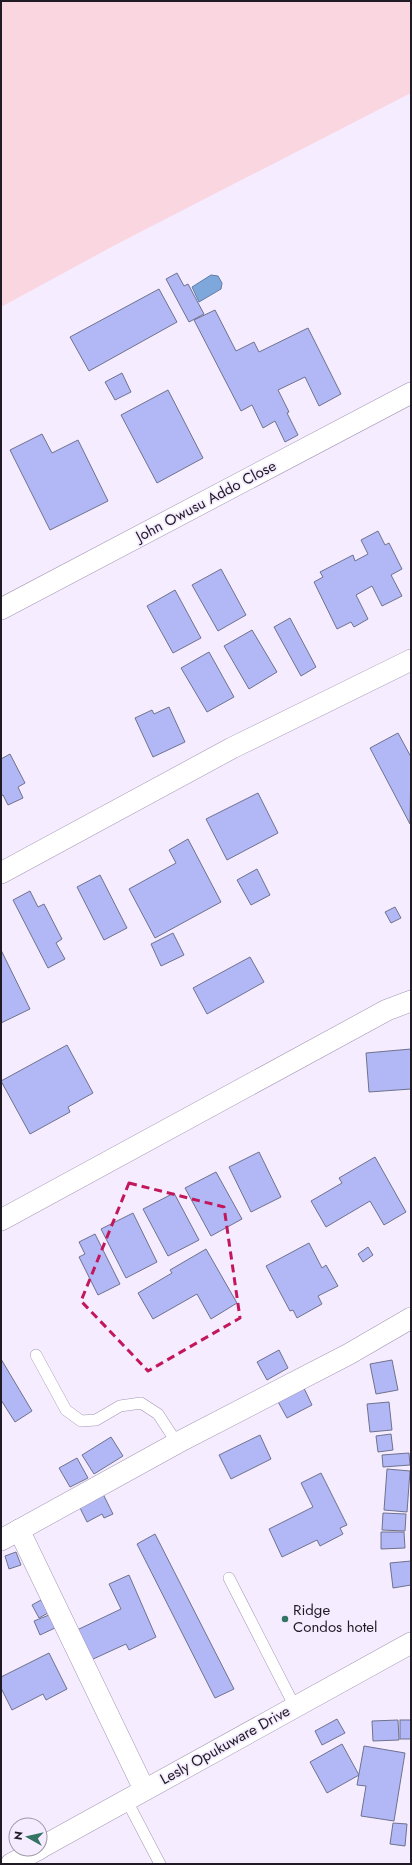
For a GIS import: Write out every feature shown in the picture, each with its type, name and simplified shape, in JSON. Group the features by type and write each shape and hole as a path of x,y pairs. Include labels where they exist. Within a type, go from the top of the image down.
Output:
{"street":[{"name":"John Owusu Addo Close","path":"1,609 411,393"},
{"path":"1,873 232,748 411,660"},
{"path":"1,1220 387,1010 411,1001"},
{"path":"136,1795 10,1535 177,1443 349,1354 411,1318"},
{"name":"Lesly Opukuware Drive","path":"48,1844 411,1644"},
{"name":"Lesly Opukuware Drive","path":"11,1864 24,1857"}],"lane":[{"path":"36,1355 66,1410 81,1421 96,1420 120,1406 141,1403 158,1414 177,1443"},
{"path":"229,1578 296,1707"},
{"path":"136,1795 160,1864"}],"highlighted area":[{"path":"129,1183 224,1207 240,1318 148,1371 81,1301"}],"shaded area":[{"path":"1,1 411,1 411,93 117,244 1,307"}],"water":[{"path":"211,275 218,276 222,283 221,289 199,302 192,287"}],"building":[{"path":"177,273 184,286 188,284 204,314 189,322 166,279"},
{"path":"159,289 177,322 89,371 70,337"},
{"path":"215,310 236,351 254,342 259,352 308,328 341,394 319,406 305,377 278,390 298,435 285,442 275,421 263,428 252,405 241,411 194,320"},
{"path":"122,373 131,392 115,400 105,382"},
{"path":"168,390 203,458 157,483 121,415"},
{"path":"42,434 52,453 78,440 108,501 50,530 10,450"},
{"path":"378,531 385,545 389,543 402,569 391,575 402,596 382,606 372,586 356,595 368,619 354,627 351,622 337,629 314,582 323,577 320,572 353,555 355,561 368,554 361,540"},
{"path":"221,569 246,615 218,631 192,585"},
{"path":"175,590 201,638 173,653 147,606"},
{"path":"290,618 316,667 301,676 274,627"},
{"path":"252,630 277,672 249,689 224,646"},
{"path":"209,652 234,697 207,712 181,668"},
{"path":"169,707 185,742 153,757 135,718 152,710 154,714"},
{"path":"398,733 411,757 410,824 370,748"},
{"path":"10,754 25,783 18,787 23,798 8,805 3,795 1,796 1,759"},
{"path":"258,793 278,833 227,860 206,819"},
{"path":"188,839 221,902 155,938 129,889 176,863 169,850"},
{"path":"257,869 270,895 251,905 237,880"},
{"path":"100,875 127,928 104,940 77,887"},
{"path":"30,891 38,907 44,904 62,939 56,943 65,959 48,968 13,900"},
{"path":"395,907 401,918 391,923 385,912"},
{"path":"173,933 184,955 161,966 151,944"},
{"path":"1,950 30,1009 1,1023"},
{"path":"250,957 264,982 207,1014 193,988"},
{"path":"67,1045 93,1093 68,1107 70,1112 30,1134 1,1081"},
{"path":"411,1049 411,1089 369,1092 366,1053"},
{"path":"259,1152 281,1197 251,1212 229,1167"},
{"path":"375,1157 406,1212 384,1225 370,1201 326,1227 311,1201 342,1183 339,1178"},
{"path":"216,1172 242,1219 211,1236 185,1188"},
{"path":"174,1193 199,1240 168,1256 143,1209"},
{"path":"133,1213 157,1262 126,1278 101,1229"},
{"path":"95,1234 120,1284 98,1295 79,1257 85,1254 79,1242"},
{"path":"309,1243 322,1268 326,1265 338,1286 318,1296 322,1304 297,1318 293,1310 290,1311 266,1266"},
{"path":"368,1247 373,1255 363,1262 358,1254"},
{"path":"206,1249 237,1303 211,1319 197,1294 153,1319 138,1293 172,1273 170,1270"},
{"path":"279,1350 288,1368 267,1380 257,1362"},
{"path":"1,1359 32,1411 15,1422 1,1400"},
{"path":"392,1360 398,1390 376,1394 370,1364"},
{"path":"302,1384 312,1405 287,1418 276,1398"},
{"path":"389,1402 392,1430 370,1432 367,1404"},
{"path":"391,1434 393,1450 378,1452 376,1436"},
{"path":"260,1435 271,1459 231,1479 219,1455"},
{"path":"111,1437 123,1456 94,1474 82,1455"},
{"path":"409,1453 410,1465 383,1467 382,1455"},
{"path":"77,1458 88,1478 70,1487 59,1468"},
{"path":"387,1469 410,1471 407,1512 384,1510"},
{"path":"321,1473 347,1525 340,1528 343,1534 320,1546 317,1540 282,1557 269,1529 313,1507 301,1483"},
{"path":"103,1494 113,1514 104,1518 102,1514 87,1522 79,1506"},
{"path":"383,1513 406,1514 405,1531 382,1530"},
{"path":"381,1532 404,1532 405,1548 381,1549"},
{"path":"155,1534 234,1689 215,1698 137,1544"},
{"path":"16,1552 21,1565 9,1569 5,1556"},
{"path":"411,1561 411,1585 393,1588 390,1563"},
{"path":"129,1575 156,1637 129,1650 126,1644 91,1660 77,1630 121,1609 109,1584"},
{"path":"41,1600 48,1613 39,1618 32,1605"},
{"path":"49,1615 55,1628 40,1635 34,1621"},
{"path":"49,1653 67,1689 46,1700 43,1694 12,1710 1,1688 1,1677"},
{"path":"337,1719 345,1733 322,1745 315,1731"},
{"path":"398,1720 399,1740 373,1741 372,1721"},
{"path":"400,1720 411,1720 411,1739 400,1739"},
{"path":"342,1744 359,1775 327,1793 310,1762"},
{"path":"364,1746 405,1753 394,1821 361,1816 366,1786 357,1785"},
{"path":"393,1823 407,1824 405,1846 390,1844"}],"place":[{"name":"Ridge Condos hotel","path":"285,1619"}]}
